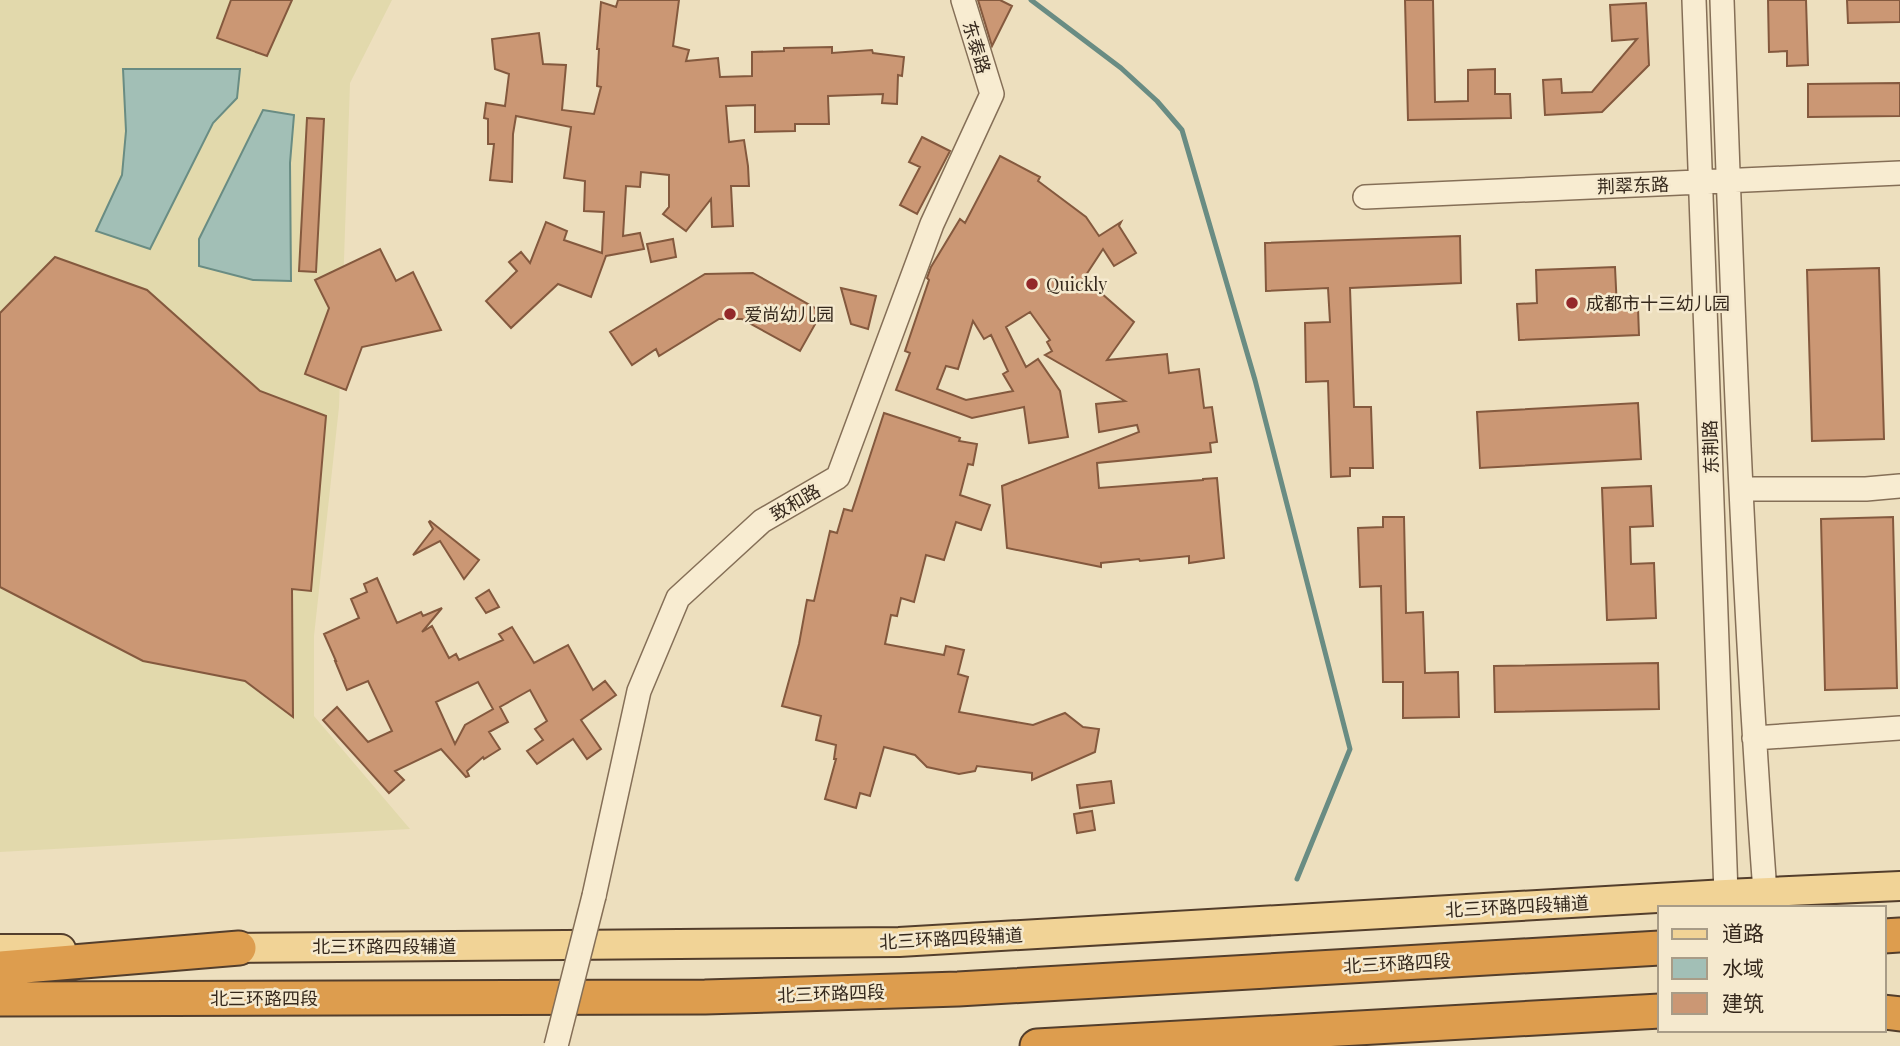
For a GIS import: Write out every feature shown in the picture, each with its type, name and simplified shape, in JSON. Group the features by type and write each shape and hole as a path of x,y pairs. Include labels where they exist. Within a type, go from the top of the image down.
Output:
{"highway":[{"path":"0,968 239,947"},
{"name":"北三环路四段","path":"0,999 719,996 972,988 1658,948"},
{"path":"1037,1046 1658,1011"}],"main road":[{"name":"北三环路四段辅道","path":"0,949 899,942 1900,886"}],"street":[{"name":"东泰路","path":"963,0 992,94"},
{"name":"东荆路","path":"1693,0 1726,894"},
{"name":"东荆路","path":"1722,0 1754,738 1765,892"},
{"name":"致和路","path":"556,1046 594,896 639,691 678,598 762,520 838,477 932,224 992,94"},
{"name":"荆翠东路","path":"1365,197 1900,173"},
{"path":"1742,489 1866,489 1900,486"},
{"path":"1754,738 1900,728"}],"shaded area":[{"path":"0,0 392,0 350,83 339,407 314,636 314,716 410,829 0,852"}],"water":[{"path":"123,69 240,69 237,98 213,123 150,249 96,231 122,175 126,131"},
{"path":"263,110 294,115 290,163 291,281 253,280 199,266 199,239"}],"building":[{"path":"231,0 292,0 267,56 217,38"},
{"path":"618,0 679,0 673,46 689,50 686,61 718,58 720,77 752,76 752,52 784,51 784,48 832,47 832,53 872,50 873,53 904,57 902,76 898,75 897,104 882,103 883,94 828,96 829,124 795,124 795,131 755,132 755,105 726,106 729,142 744,140 748,166 749,186 731,186 733,226 712,227 711,199 686,231 663,214 669,207 669,175 641,172 640,187 626,186 623,236 640,233 644,249 606,256 591,297 558,284 511,328 486,301 517,271 509,262 521,252 530,263 546,222 567,231 564,240 602,253 604,212 584,211 585,181 564,178 571,127 516,116 512,182 490,180 494,144 488,144 488,119 484,118 486,103 505,106 509,74 495,69 492,39 539,33 543,64 566,65 562,110 594,114 601,87 597,86 597,49 601,2 616,7"},
{"path":"978,0 1000,0 1012,6 992,46"},
{"path":"1405,0 1433,0 1435,102 1468,101 1468,70 1495,69 1495,94 1510,94 1511,118 1408,120"},
{"path":"1768,0 1806,0 1808,65 1787,66 1787,51 1769,52"},
{"path":"1847,0 1900,0 1900,22 1848,23"},
{"path":"1646,3 1649,65 1602,112 1545,115 1543,80 1561,79 1562,93 1592,92 1637,39 1612,41 1610,5"},
{"path":"1900,83 1900,116 1808,117 1808,84"},
{"path":"307,118 324,119 316,272 299,271"},
{"path":"922,137 950,151 917,214 900,205 920,167 909,162"},
{"path":"1000,156 1040,177 1038,181 1086,217 1099,236 1121,222 1119,226 1136,253 1114,266 1103,249 1084,278 1134,322 1107,360 1167,354 1169,373 1199,369 1204,408 1212,407 1217,442 1210,443 1211,452 1097,463 1099,488 1217,478 1224,558 1189,563 1189,556 1139,559 1101,563 1101,567 1007,548 1002,486 1139,432 1137,425 1099,432 1096,404 1125,401 1045,355 1052,351 1047,342 1050,340 1030,312 1006,327 1026,367 1038,359 1060,391 1068,437 1029,443 1024,407 972,418 896,390 910,353 905,351 931,267 960,219 965,223","holes":["973,321 984,339 991,335 1008,371 1003,374 1013,391 966,400 937,389 946,366 958,369"]},
{"path":"1460,236 1461,283 1350,288 1354,407 1371,407 1373,468 1350,468 1350,476 1331,477 1328,381 1306,382 1305,323 1330,322 1328,288 1266,291 1265,243"},
{"path":"673,239 676,257 651,262 647,244"},
{"path":"380,249 396,281 413,272 441,330 362,347 346,390 305,374 329,308 315,280"},
{"path":"55,257 147,290 260,391 326,416 311,591 292,589 293,717 245,681 143,661 0,587 0,313"},
{"name":"成都市十三幼儿园","path":"1615,267 1617,309 1638,308 1639,335 1519,340 1517,304 1537,303 1536,270"},
{"path":"1879,268 1884,439 1812,441 1807,270"},
{"name":"爱尚幼儿园","path":"753,273 822,312 800,351 742,319 719,319 659,356 656,349 632,365 610,332 705,274"},
{"path":"841,288 876,296 868,329 851,324"},
{"path":"1638,403 1641,459 1480,468 1477,412"},
{"path":"884,413 960,438 959,441 977,444 973,465 968,464 960,495 990,505 981,530 956,522 944,560 926,555 914,602 901,598 897,616 891,615 885,644 944,655 946,646 964,650 958,674 968,677 959,712 1033,725 1065,713 1083,727 1099,729 1095,752 1032,780 1032,773 977,766 975,771 959,774 927,767 915,755 884,747 870,796 860,793 856,808 825,799 836,759 836,745 816,740 821,716 782,706 799,644 807,600 814,601 830,531 837,533 844,509 852,511"},
{"path":"1651,486 1653,526 1630,527 1631,564 1654,563 1656,618 1607,620 1602,488"},
{"path":"1383,517 1404,517 1406,613 1423,612 1425,673 1458,672 1459,717 1403,718 1403,682 1383,682 1381,586 1360,587 1358,528 1383,527"},
{"path":"1893,517 1897,688 1825,690 1821,519"},
{"path":"430,521 479,560 464,579 440,541 413,555 433,529"},
{"path":"377,578 397,623 421,612 423,616 442,608 422,632 432,626 449,658 456,654 459,660 503,640 499,634 512,627 534,663 568,645 593,690 605,681 616,695 581,720 601,749 587,759 573,739 537,764 527,751 543,740 535,729 547,721 530,690 500,707 508,722 489,732 500,749 484,759 483,757 467,771 469,776 466,777 441,749 395,771 404,780 389,793 323,720 337,707 368,742 392,731 368,681 347,690 324,634 359,618 351,599 367,592 364,584","holes":["478,682 493,709 465,725 455,744 436,702"]},
{"path":"489,590 499,607 486,613 476,598"},
{"path":"1658,663 1659,709 1495,712 1494,666"},
{"path":"1111,781 1114,803 1080,808 1077,785"},
{"path":"1092,811 1095,830 1077,833 1074,814"}],"waterway":[{"path":"1031,0 1121,68 1157,101 1182,130 1255,380 1350,749 1297,879"}],"place":[{"name":"Quickly","path":"1032,284"},
{"name":"成都市十三幼儿园","path":"1572,303"},
{"name":"爱尚幼儿园","path":"730,314"}]}
